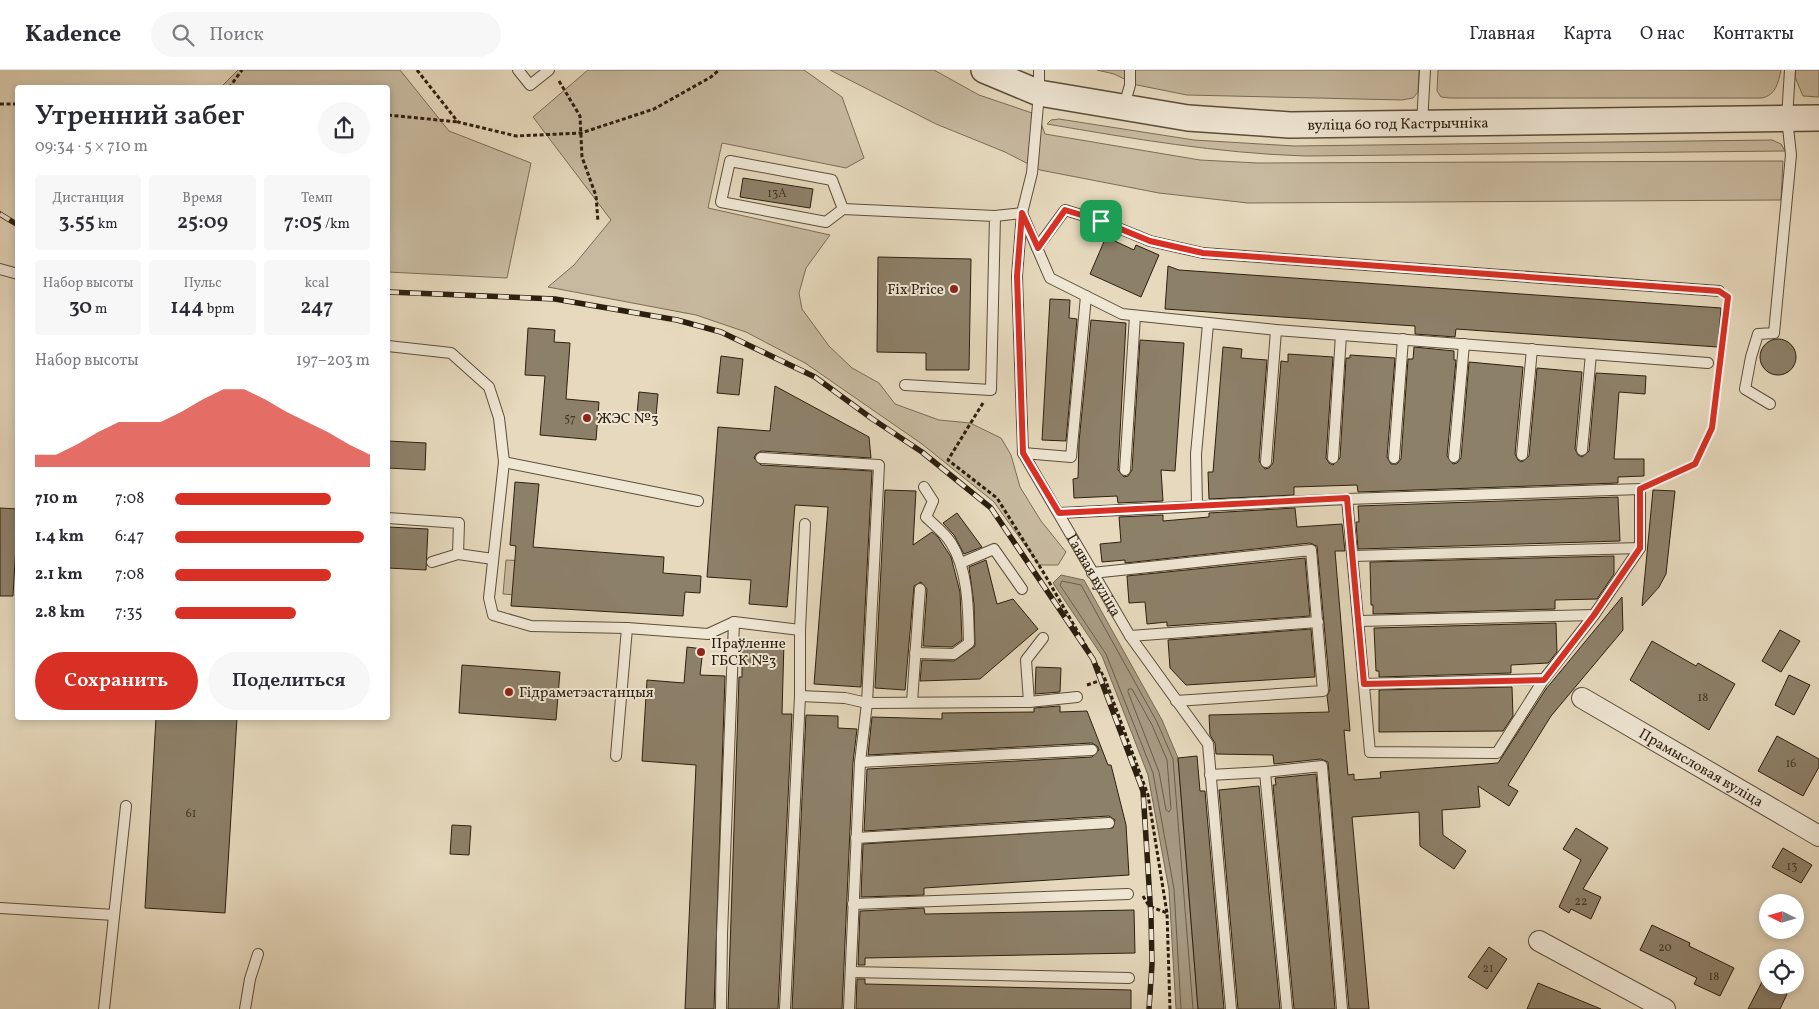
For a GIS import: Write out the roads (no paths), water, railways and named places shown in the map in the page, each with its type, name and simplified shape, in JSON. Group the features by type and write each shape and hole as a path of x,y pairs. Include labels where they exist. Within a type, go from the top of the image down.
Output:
{"street":[{"name":"вуліца 60 год Кастрычніка","path":"984,70 1039,82 1124,107 1188,118 1290,125 1819,118"},
{"name":"Прамысловая вуліца","path":"1582,698 1819,836"},
{"path":"1539,940 1665,1009"}],"lane":[{"path":"518,70 530,85 549,70"},
{"path":"1124,107 1130,85 1130,70"},
{"path":"1422,124 1425,70"},
{"path":"1770,404 1745,389 1750,357 1758,334 1774,333 1791,155 1787,118 1790,70"},
{"name":"Гаявая вуліца","path":"1039,82 1032,173 1022,213 1017,276 1023,453 1130,636 1208,744 1210,775"},
{"path":"843,210 832,180 730,161 722,202 826,222 843,210 995,216 1022,213 1050,278 1122,314 1276,330 1708,363"},
{"path":"1038,248 1065,210 1101,221 1150,241 1203,253 1719,291"},
{"path":"905,386 991,390 995,216"},
{"path":"0,269 15,273"},
{"path":"1023,453 1071,457 1086,296"},
{"path":"1125,470 1135,316"},
{"path":"1197,506 1196,454 1208,324"},
{"path":"1266,462 1276,330"},
{"path":"1332,458 1341,335"},
{"path":"1394,458 1403,339"},
{"path":"1454,457 1464,344"},
{"path":"390,346 451,353 489,387 499,418 504,462 490,598 493,615 531,626 627,628 708,634 734,622 800,630"},
{"path":"1522,455 1532,349"},
{"path":"1582,450 1590,354"},
{"path":"761,458 878,465 867,703 860,762 849,1009"},
{"path":"504,462 698,501"},
{"path":"914,653 954,654 969,642 968,608 961,563 950,541 926,517 933,501 924,487"},
{"path":"1059,513 1347,498 1640,489 1640,548 1594,615 1544,680 1497,753 1370,752 1347,498"},
{"path":"390,518 458,523 458,554"},
{"path":"785,1009 800,696 800,630 805,524"},
{"path":"961,563 994,548 1022,589"},
{"path":"1353,556 1640,548"},
{"path":"1092,573 1310,550 1323,691 1176,701"},
{"path":"432,562 458,554 493,559"},
{"path":"912,702 920,589"},
{"path":"1359,621 1594,615"},
{"path":"721,1009 722,934 734,622"},
{"path":"1130,636 1318,622"},
{"path":"616,756 627,628"},
{"path":"1029,702 1026,660 1043,638"},
{"path":"1364,684 1544,680"},
{"path":"800,696 845,698 867,703 1029,702 1077,698"},
{"path":"860,762 1092,750"},
{"path":"1231,1009 1210,775 1322,766 1342,1009"},
{"path":"1265,772 1287,1009"},
{"path":"104,1009 126,806"},
{"path":"856,838 1109,823"},
{"path":"853,904 1128,894"},
{"path":"0,908 114,915"},
{"path":"246,1009 250,979 258,954"},
{"path":"851,972 1129,978"}],"water":[{"path":"1061,575 1084,580 1162,720 1178,758 1198,1009 1176,1009 1169,890 1148,775 1102,656 1053,583"}],"railway":[{"path":"0,214 15,223"},
{"path":"390,292 555,299 677,320 721,332 815,377 922,452 991,508 1093,659 1143,791 1151,916 1152,964 1149,1009"}],"place":[{"name":"Fix Price","path":"954,289"},
{"name":"ЖЭС №3","path":"587,418"},
{"name":"Праўленне ГБСК №3","path":"701,652"},
{"name":"Гідраметэастанцыя","path":"509,692"}]}
